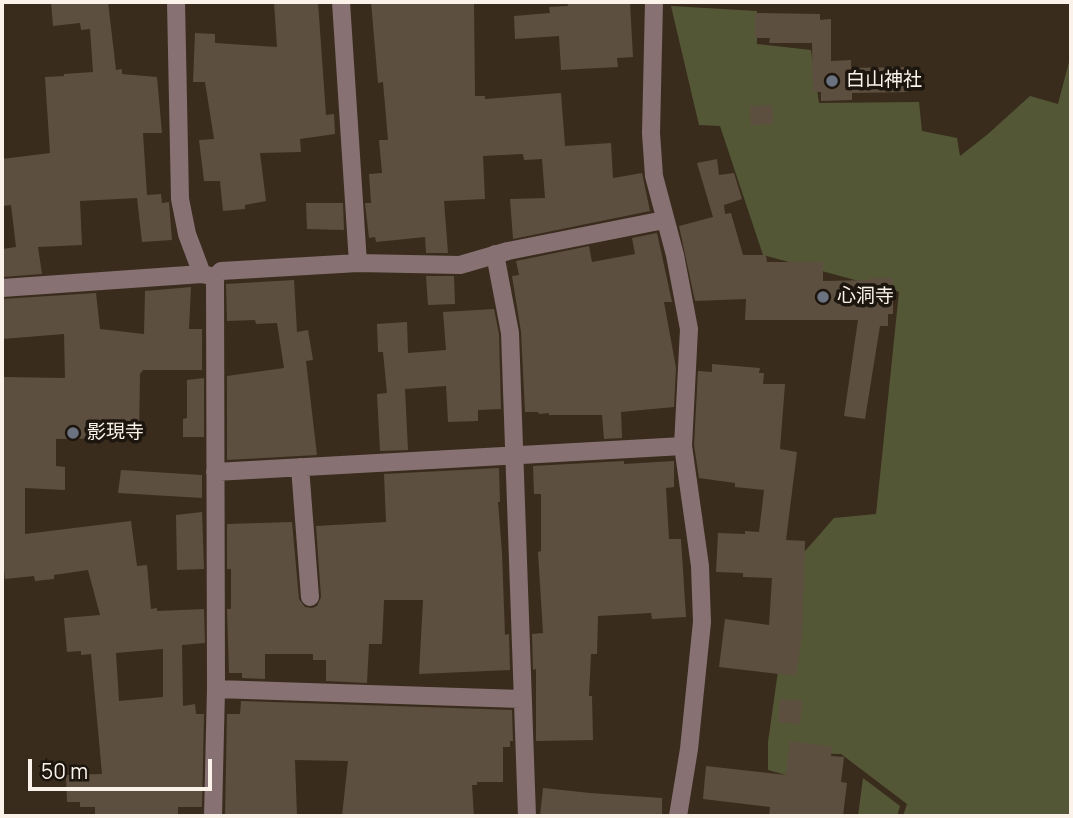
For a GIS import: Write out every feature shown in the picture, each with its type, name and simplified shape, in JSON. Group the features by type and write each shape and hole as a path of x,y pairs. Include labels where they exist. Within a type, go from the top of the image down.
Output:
{"street":[{"path":"176,2 180,199 187,234 208,276 215,471 216,689 213,816"},
{"path":"341,2 358,263"},
{"path":"654,2 651,133 654,176 675,255 689,329 683,446 694,510 702,622 689,748 678,816"},
{"path":"2,288 208,276 221,271 358,263 460,265 495,254 664,220"},
{"path":"495,254 510,333 527,816"},
{"path":"215,471 683,446"},
{"path":"300,467 310,597"},
{"path":"216,689 521,699"}],"green space":[{"path":"671,6 757,11 757,44 811,50 819,103 919,102 922,131 957,138 960,156 1030,96 1058,104 1071,61 1071,816 903,816 907,804 841,754 801,753 793,777 768,770 768,742 794,558 806,550 834,518 876,514 899,292 763,255 720,126 699,125"},
{"path":"863,778 900,806 897,816 858,816"}],"building":[{"path":"51,2 108,2 116,70 122,69 122,74 157,77 162,133 143,133 147,195 161,194 162,203 169,202 172,240 142,242 137,198 80,201 82,245 38,247 42,274 2,277 2,249 16,247 11,205 2,206 2,159 50,153 45,77 93,72 90,29 81,30 80,23 53,26"},
{"path":"274,2 318,2 326,115 334,114 335,134 300,139 301,152 260,153 266,201 245,205 245,209 223,211 220,181 204,181 199,140 214,139 205,82 193,82 195,33 215,34 215,43 277,47"},
{"path":"371,2 474,2 475,96 485,96 485,99 561,93 565,146 611,143 613,178 642,173 650,211 513,239 510,199 545,198 542,159 524,160 523,154 483,156 485,199 444,201 448,253 426,253 425,237 376,242 375,237 369,238 365,203 371,203 369,174 382,173 379,140 388,140 383,82 378,83"},
{"path":"567,2 630,2 633,57 617,58 618,67 561,70 559,36 515,39 514,16 550,13 549,7 568,6"},
{"path":"755,13 820,14 820,20 831,19 831,61 851,60 851,68 909,67 909,92 852,93 852,100 821,101 821,92 813,92 812,43 769,43 770,38 755,38"},
{"path":"772,105 773,124 751,125 750,106"},
{"path":"717,159 719,175 734,173 742,199 724,205 725,214 731,213 743,255 766,255 767,262 823,262 823,281 893,278 893,314 888,314 888,326 880,326 865,419 844,416 858,320 745,320 746,299 695,301 679,226 713,217 697,163"},
{"path":"306,203 343,203 344,230 307,229"},
{"path":"657,233 672,302 664,302 676,368 674,407 621,412 622,438 604,439 602,415 525,412 521,332 512,276 519,275 516,261 589,246 592,262 635,254 632,238"},
{"path":"426,276 454,276 455,304 428,305"},
{"path":"294,280 297,332 308,330 313,360 306,361 317,455 227,460 227,376 284,368 277,323 256,324 255,320 227,321 226,284"},
{"path":"191,287 189,329 202,329 202,370 143,370 140,374 139,438 56,439 56,466 65,467 65,490 25,488 25,534 131,521 137,566 147,565 151,609 204,609 205,643 182,645 183,706 195,704 196,714 204,714 202,807 178,807 178,816 95,816 95,807 80,807 80,802 67,802 66,775 102,774 91,654 81,655 81,651 67,652 64,618 100,615 88,570 54,575 54,579 35,581 34,576 5,579 2,554 2,377 65,378 64,334 2,339 2,299 96,293 100,329 144,334 145,291","holes":["163,649 163,697 119,701 116,653"]},
{"path":"494,309 499,334 501,409 478,410 478,421 448,422 446,386 405,389 408,450 380,451 377,394 387,393 383,352 378,352 377,324 407,322 408,353 446,350 443,312"},
{"path":"712,364 760,368 759,373 764,373 763,384 785,384 780,449 797,452 786,540 805,541 802,635 796,676 719,667 725,619 769,625 772,578 716,572 718,533 759,532 764,490 735,487 735,483 699,478 694,445 698,371 712,372"},
{"path":"204,378 204,437 183,437 183,419 187,418 187,380"},
{"path":"624,461 624,464 674,461 674,487 666,488 669,539 681,539 686,617 652,619 651,613 598,616 597,654 591,654 589,696 592,696 593,740 536,741 536,669 533,670 532,634 543,633 538,552 541,551 541,494 534,494 533,466"},
{"path":"499,468 498,502 505,635 509,634 510,670 419,674 423,600 384,600 382,644 369,644 367,683 326,681 326,660 313,660 313,654 265,654 265,679 242,678 242,673 229,673 227,609 231,609 231,569 227,569 227,524 292,522 299,599 305,607 312,608 317,606 321,597 316,526 386,522 384,474"},
{"path":"121,470 202,475 202,498 118,493"},
{"path":"202,512 204,569 177,570 176,515"},
{"path":"780,699 802,701 800,724 778,722"},
{"path":"241,701 512,710 513,741 510,741 510,747 503,747 503,782 477,782 477,785 472,785 474,816 342,816 348,761 295,760 297,816 225,816 227,714 240,714"},
{"path":"790,741 832,747 831,756 844,757 841,782 847,783 843,816 769,816 770,807 703,799 706,766 786,775"},
{"path":"543,788 662,798 662,816 540,816"}],"place":[{"name":"白山神社","path":"832,81"},
{"name":"心洞寺","path":"823,297"},
{"name":"影現寺","path":"73,433"}]}
